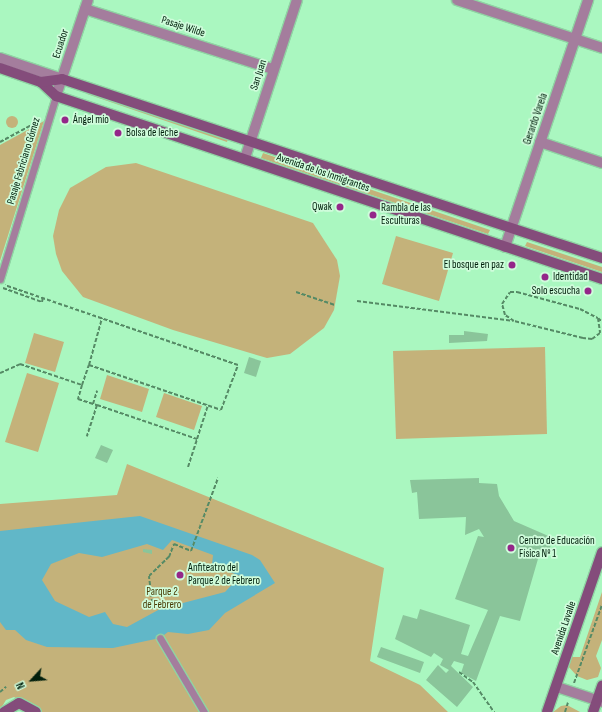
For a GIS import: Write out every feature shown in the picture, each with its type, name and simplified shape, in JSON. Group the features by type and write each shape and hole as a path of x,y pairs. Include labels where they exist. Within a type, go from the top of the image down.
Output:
{"main road":[{"name":"Avenida de los Inmigrantes","path":"0,68 41,82 56,96 245,158 602,279"},
{"name":"Avenida de los Inmigrantes","path":"41,82 62,79 602,258"},
{"name":"Avenida Lavalle","path":"548,712 602,552"},
{"path":"593,712 600,702 602,686"},
{"path":"4,712 19,703 36,712"}],"street":[{"name":"San Juan","path":"245,158 273,69 297,0"},
{"path":"457,0 602,48"},
{"name":"Gerardo Varela","path":"505,247 588,0"},
{"name":"Pasaje Wilde","path":"87,4 273,69"},
{"name":"Ecuador","path":"56,96 87,4"},
{"name":"Avenida de los Inmigrantes","path":"0,58 62,79"},
{"path":"540,142 602,163"},
{"path":"556,687 600,702"}],"lane":[{"name":"Pasaje Fabriciano Gómez","path":"2,281 56,96"},
{"path":"160,638 204,712"}],"path":[{"path":"0,142 50,115"},
{"path":"2,281 238,366 221,410 89,365"},
{"path":"2,288 42,302 43,297"},
{"path":"296,292 335,305"},
{"path":"514,321 505,315 502,304 510,292 516,292 598,318 602,322"},
{"path":"357,301 514,321 592,339 600,333 598,318"},
{"path":"102,318 78,399 197,439"},
{"path":"0,373 20,364 82,385"},
{"path":"93,404 97,391"},
{"path":"87,436 97,405"},
{"path":"188,467 208,405"},
{"path":"153,609 147,581 153,569 169,556 174,544 191,551 218,478"},
{"path":"565,712 570,692 602,605"},
{"path":"459,672 472,682 494,712"},
{"path":"0,692 6,687"}],"green space":[{"path":"88,90 228,139 227,142 87,94"},
{"path":"10,116 14,116 18,122 14,128 10,128 6,124 6,120"},
{"path":"44,121 0,261 0,145"},
{"path":"263,153 490,230 488,234 261,158"},
{"path":"136,163 313,223 337,260 340,276 334,310 324,328 290,354 267,358 173,330 83,297 62,271 56,254 53,236 59,210 70,188 106,167"},
{"path":"396,236 453,253 439,301 382,284"},
{"path":"527,242 602,267 602,272 525,246"},
{"path":"34,333 64,342 55,372 25,363"},
{"path":"545,347 547,434 396,439 393,351"},
{"path":"27,373 59,383 38,452 5,442"},
{"path":"107,375 149,389 142,412 100,399"},
{"path":"164,393 202,406 194,430 156,417"},
{"name":"Parque 2 de Febrero","path":"127,464 384,568 370,661 420,685 448,712 41,712 14,697 6,700 0,710 0,504 117,495"},
{"path":"602,592 602,640 596,656 601,668 598,677 587,680 577,676 568,666 572,657 580,657"},
{"path":"567,705 580,712 553,712 561,706"}],"water":[{"path":"140,516 252,555 260,560 275,583 225,613 209,630 188,634 168,632 160,638 113,648 47,647 26,640 15,630 6,630 0,622 0,531","holes":["172,540 213,555 212,565 240,576 225,592 160,609 127,627 113,624 105,612 89,617 55,601 42,580 51,564 79,553 102,557 147,544 163,550"]}],"building":[{"path":"464,331 488,334 487,341 449,343 449,335 464,335"},
{"path":"249,357 261,361 256,377 244,373"},
{"path":"101,445 113,450 107,463 95,458"},
{"name":"Centro de Educación Física Nº 1","path":"479,478 479,483 497,484 499,496 514,521 553,538 548,554 540,552 520,621 500,616 476,681 461,673 464,664 454,661 451,666 473,687 457,707 426,680 438,665 446,673 449,670 440,665 443,659 434,653 431,657 395,639 403,615 417,619 420,609 470,625 461,654 468,656 488,610 455,599 478,536 484,537 479,529 465,535 466,517 419,519 417,492 412,493 410,480"},
{"path":"143,549 152,550 152,554 143,552"},
{"path":"381,647 424,662 420,673 377,657"}],"place":[{"name":"Ángel mío","path":"65,120"},
{"name":"Bolsa de leche","path":"118,133"},
{"name":"Qwak","path":"340,207"},
{"name":"Rambla de las Esculturas","path":"373,215"},
{"name":"El bosque en paz","path":"512,265"},
{"name":"Identidad","path":"545,277"},
{"name":"Solo escucha","path":"588,291"},
{"name":"Centro de Educación Física Nº 1","path":"511,548"},
{"name":"Anfiteatro del Parque 2 de Febrero","path":"180,575"}]}
